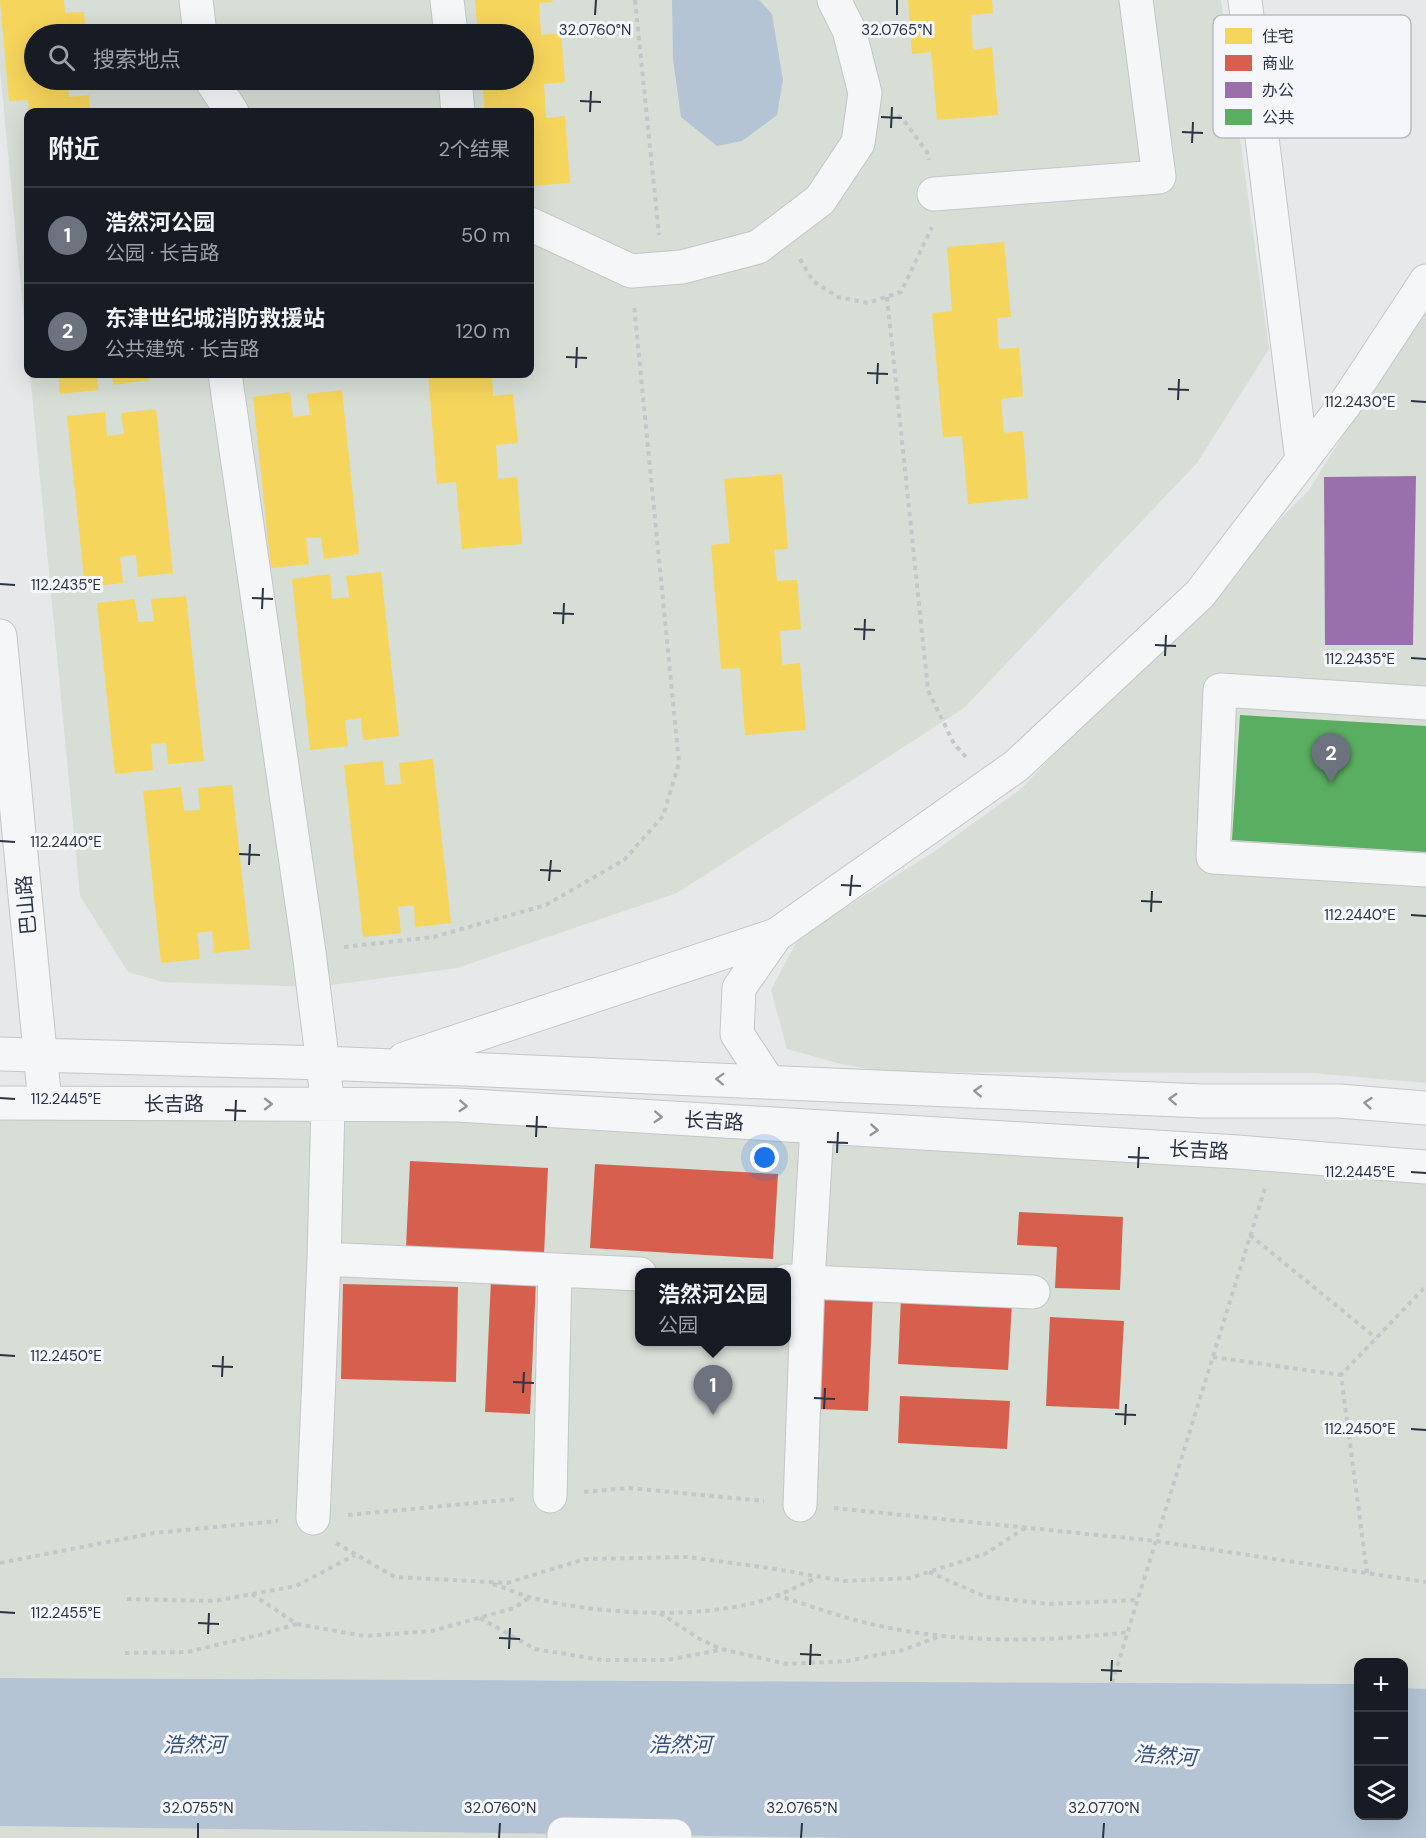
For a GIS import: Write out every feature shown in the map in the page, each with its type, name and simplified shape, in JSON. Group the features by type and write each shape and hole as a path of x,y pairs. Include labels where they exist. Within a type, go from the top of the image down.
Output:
{"street":[{"path":"196,0 199,24"},
{"path":"447,0 450,24"},
{"path":"534,226 631,271 682,267 758,247 782,230 820,200 858,143 865,93 849,30 834,0"},
{"path":"934,194 1159,177 1136,0"},
{"path":"1245,0 1247,15"},
{"path":"218,90 229,108"},
{"path":"456,90 458,108"},
{"path":"1262,138 1302,461"},
{"path":"385,1065 776,935 1016,766 1200,594 1345,404 1426,281"},
{"path":"226,378 309,951 328,1105 324,1259 305,1519"},
{"name":"巴山路","path":"0,636 45,1103"},
{"path":"1426,703 1220,690 1213,857 1426,870"},
{"path":"768,1082 737,1034 739,988 776,935"},
{"path":"0,1053 385,1065 1202,1101 1340,1101 1426,1108"},
{"name":"长吉路","path":"0,1103 457,1105 1275,1155 1426,1167"},
{"path":"800,1505 797,1281 817,1127"},
{"path":"324,1259 635,1274"},
{"path":"550,1496 555,1270"},
{"path":"797,1281 1033,1292"},
{"path":"564,1838 564,1834 675,1836 675,1838"}],"path":[{"path":"635,0 663,269"},
{"path":"782,230 813,281 838,297 868,303 901,292 932,228 935,207 927,152 902,118 865,93"},
{"path":"309,951 434,937 546,905 624,860 663,816 679,763 631,271"},
{"path":"887,297 928,690 954,744 990,784"},
{"path":"1112,1683 1275,1155"},
{"path":"1250,1235 1376,1338"},
{"path":"1341,1375 1426,1286"},
{"path":"1213,1357 1341,1375"},
{"path":"1341,1375 1367,1573"},
{"path":"0,1563 154,1533 629,1488 1156,1541 1426,1582"},
{"path":"305,1519 395,1577 507,1583 585,1559 688,1557 843,1581 909,1578 985,1554 1025,1528"},
{"path":"127,1599 214,1601 296,1586 356,1554"},
{"path":"928,1571 986,1597 1050,1605 1138,1600"},
{"path":"490,1582 530,1597 575,1606 660,1613 709,1610 761,1601 818,1577"},
{"path":"252,1594 297,1624 364,1636 432,1631 514,1608 530,1597"},
{"path":"776,1595 855,1620 939,1637 1012,1641 1069,1639 1129,1632"},
{"path":"660,1613 698,1638 721,1649 787,1664 847,1661 903,1650 939,1637"},
{"path":"480,1617 535,1649 602,1660 667,1660 721,1649"},
{"path":"124,1653 187,1652 297,1624"}],"shaded area":[{"path":"0,0 1221,0 1223,15 1213,15 1213,138 1240,138 1269,349 1197,463 964,708 677,893 457,968 317,987 163,982 128,972 80,896 30,378 534,378 534,108 24,108 24,320 0,69"},
{"path":"1426,301 1426,1083 1312,1073 888,1072 841,1064 787,1049 771,990 799,937 935,851 1022,788 1151,651 1309,490"},
{"path":"0,1103 148,1104 1426,1167 1426,1689 1408,1688 1408,1658 1354,1658 1354,1684 0,1678"},
{"path":"0,1826 851,1838 0,1838"}],"water":[{"path":"672,0 759,0 772,14 783,80 777,115 742,141 717,146 681,117 673,59"},
{"name":"浩然河","path":"0,1678 1354,1684 1354,1820 1408,1820 1408,1688 1426,1689 1426,1838 853,1838 0,1826"}],"building: 住宅":[{"path":"0,0 64,0 65,13 84,12 85,24 24,24 24,90 69,90 69,97 89,95 90,108 29,108 28,100 9,101"},
{"path":"475,0 552,0 553,2 539,3 541,35 561,33 565,82 544,84 546,118 565,116 570,183 534,186 534,108 485,108 483,90 534,90 534,24 477,24"},
{"path":"908,0 992,0 993,13 971,15 973,50 992,47 998,115 937,120 931,52 912,54"},
{"path":"1004,242 1011,317 997,318 999,349 1019,348 1023,396 1001,399 1004,433 1023,431 1028,498 968,504 962,436 943,437 932,313 952,311 947,247"},
{"path":"58,378 97,378 98,390 60,394"},
{"path":"112,378 149,378 149,380 113,385"},
{"path":"428,378 492,378 493,396 513,394 518,443 496,445 498,479 517,477 522,544 462,549 456,482 437,484"},
{"path":"342,390 359,554 324,559 321,537 306,538 309,564 271,568 253,397 290,392 293,417 310,415 307,394"},
{"path":"156,409 173,573 138,577 136,555 120,557 123,583 85,587 67,416 105,412 107,436 124,434 121,413"},
{"path":"782,474 788,549 774,550 777,581 797,580 801,629 780,631 782,665 800,663 806,730 745,735 740,668 721,669 711,545 730,543 724,479"},
{"path":"381,572 399,736 363,740 361,718 345,720 348,746 310,750 292,579 330,574 332,599 349,597 346,576"},
{"path":"186,596 204,761 168,764 166,743 151,744 153,770 115,774 97,603 135,599 138,622 154,621 151,599"},
{"path":"433,759 451,923 415,927 414,905 398,907 401,933 363,937 344,765 383,761 385,785 401,784 399,763"},
{"path":"232,785 250,949 214,953 212,931 197,933 200,959 161,963 143,791 181,787 184,811 200,810 198,788"}],"building: 商业":[{"path":"410,1161 548,1168 544,1254 406,1248"},
{"path":"595,1164 778,1174 773,1259 590,1248"},
{"path":"1019,1212 1123,1217 1120,1290 1055,1288 1057,1247 1017,1245"},
{"path":"491,1279 536,1281 530,1414 485,1412"},
{"path":"343,1284 458,1287 456,1382 341,1379"},
{"path":"824,1291 873,1293 868,1411 819,1409"},
{"path":"901,1297 1012,1303 1008,1370 898,1364"},
{"path":"1050,1317 1124,1321 1119,1409 1046,1406"},
{"path":"900,1396 1010,1401 1007,1449 898,1443"}],"building: 办公":[{"path":"1416,476 1413,645 1325,645 1324,477"}],"building: 公共":[{"path":"1240,715 1426,726 1426,852 1232,840"}],"place":[{"name":"东津世纪城消防救援站","path":"1331,783"},
{"name":"浩然河公园","path":"713,1415"}]}
